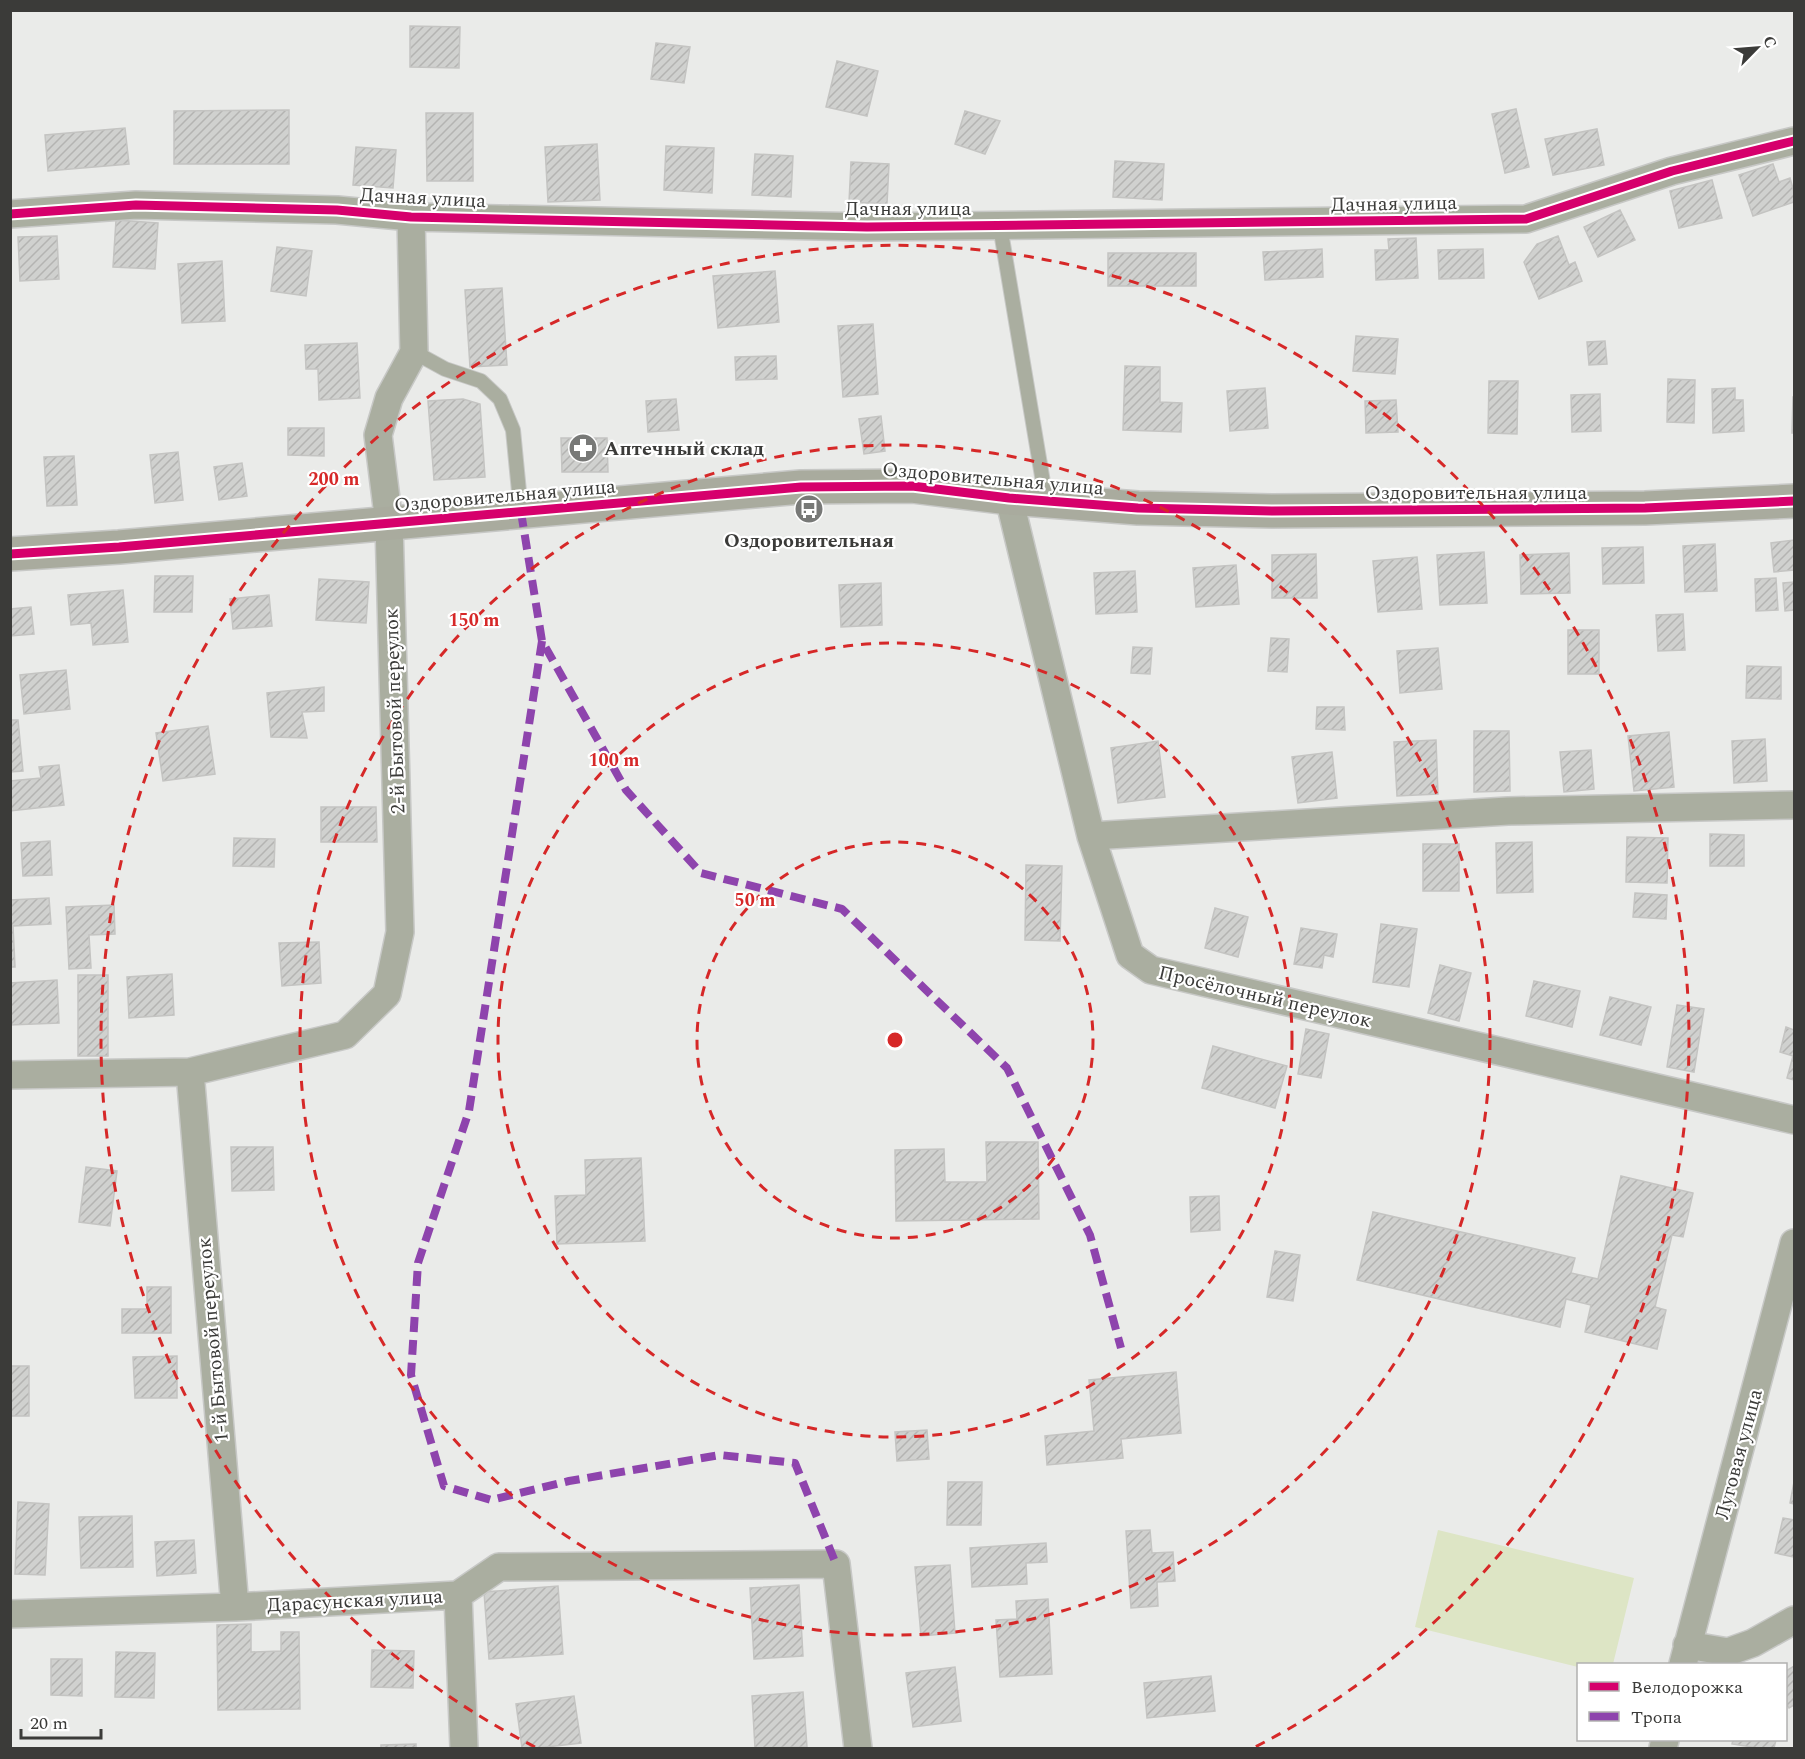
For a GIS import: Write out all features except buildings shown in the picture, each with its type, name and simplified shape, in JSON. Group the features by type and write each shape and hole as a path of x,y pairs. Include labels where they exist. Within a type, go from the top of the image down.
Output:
{"street":[{"name":"Дачная улица","path":"10,214 136,205 337,210 411,217 855,227 1526,219 1672,171 1794,141"},
{"name":"2-й Бытовой переулок","path":"10,1075 190,1072 345,1035 387,994 400,932 389,523 378,435 389,398 414,352 411,217"},
{"name":"Оздоровительная улица","path":"10,554 119,547 801,487 912,486 1009,498 1138,508 1272,511 1645,508 1794,501"},
{"name":"Просёлочный переулок","path":"1009,498 1090,836 1131,955 1151,970 1794,1120"},
{"path":"1090,836 1508,811 1794,806"},
{"name":"1-й Бытовой переулок","path":"190,1072 236,1607"},
{"name":"Луговая улица","path":"1685,1655 1794,1244"},
{"name":"Дарасунская улица","path":"10,1614 236,1607 458,1595 499,1568 836,1564 858,1749"},
{"path":"458,1595 464,1749"},
{"path":"1685,1655 1728,1652 1754,1643 1794,1620"}],"lane":[{"path":"1000,226 1046,501"},
{"path":"414,352 445,369 481,381 500,399 513,430 521,512"}],"green space":[{"path":"1438,1530 1634,1578 1613,1663 1577,1663 1577,1667 1415,1627"}],"marked path":[{"path":"521,512 542,641 626,790 701,873 842,909 1007,1068 1090,1235 1121,1348"},
{"path":"542,641 469,1111 418,1263 411,1375 444,1486 491,1500 569,1481 720,1455 795,1463 836,1564"}],"cycle path":[{"path":"10,214 136,205 337,210 411,217 867,227 1526,219 1672,171 1794,141"},
{"path":"10,554 119,547 801,487 912,486 1009,498 1138,508 1272,511 1645,508 1794,501"}],"place":[{"name":"Аптечный склад","path":"583,448"},
{"name":"Оздоровительная","path":"809,509"}]}
